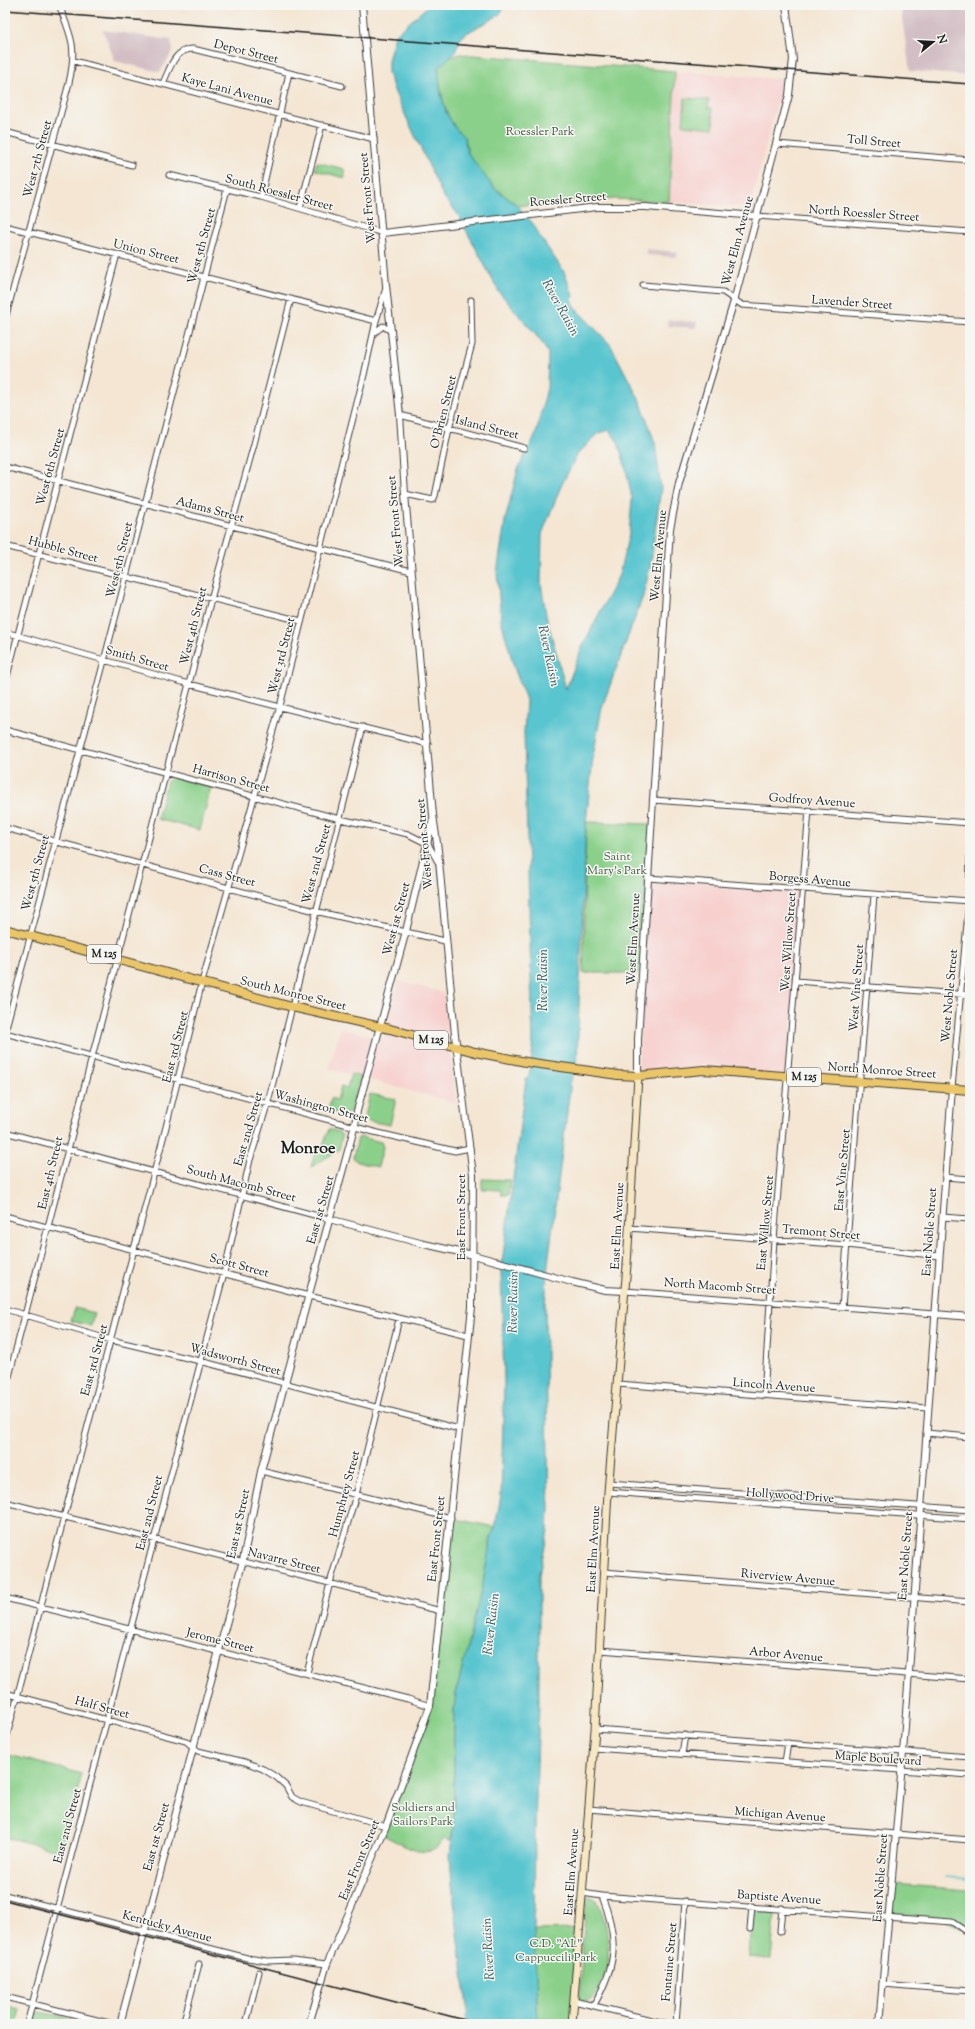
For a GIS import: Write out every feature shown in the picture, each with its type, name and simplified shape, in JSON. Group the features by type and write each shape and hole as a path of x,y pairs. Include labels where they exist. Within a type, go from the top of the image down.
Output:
{"main road":[{"name":"South Monroe Street","path":"5,928 119,958 292,1007 457,1047 526,1062 578,1070"},
{"name":"North Monroe Street","path":"578,1070 638,1076 704,1070 970,1090"},
{"name":"East Elm Avenue","path":"572,2024 595,1729 608,1492 630,1228 638,1076"}],"street":[{"name":"West 7th Street","path":"5,319 53,145 74,61 72,40 59,5"},
{"name":"West Front Street","path":"362,5 383,233 386,285 400,415 411,571 428,744 433,815 455,1035"},
{"name":"West Elm Avenue","path":"638,1076 638,1039 670,529 679,483 734,301 756,216 777,144 789,94 792,59 786,5"},
{"name":"Depot Street","path":"163,83 176,56 187,48 342,86"},
{"name":"Kaye Lani Avenue","path":"74,61 374,139"},
{"path":"261,197 289,73"},
{"path":"300,208 322,125"},
{"path":"5,132 132,165"},
{"name":"Toll Street","path":"777,144 970,160"},
{"name":"South Roessler Street","path":"169,176 261,197 383,233"},
{"name":"West 5th Street","path":"5,1032 55,840 81,750 144,503 227,189"},
{"name":"Roessler Street","path":"383,233 542,213 618,207 756,216"},
{"name":"North Roessler Street","path":"756,216 970,232"},
{"name":"Union Street","path":"5,226 376,321"},
{"name":"West 6th Street","path":"5,684 117,254"},
{"name":"West 3rd Street","path":"202,982 280,706 386,285"},
{"name":"Lavender Street","path":"643,285 714,290 727,294 734,301 742,305 970,322"},
{"name":"West 4th Street","path":"119,958 166,772 211,599 232,526 290,299"},
{"name":"O'Brien Street","path":"405,494 433,500 435,496 449,429 472,344 471,300"},
{"path":"374,333 383,326 391,331"},
{"name":"Island Street","path":"400,415 524,448"},
{"name":"Adams Street","path":"5,467 411,571"},
{"name":"Hubble Street","path":"5,546 39,553 126,577 301,621"},
{"name":"Smith Street","path":"5,632 189,684 428,744"},
{"name":"West 2nd Street","path":"292,1007 315,911 363,727"},
{"name":"Harrison Street","path":"5,730 340,819 408,834 428,844"},
{"name":"Godfroy Avenue","path":"653,800 809,810 970,823"},
{"name":"West Willow Street","path":"788,1076 809,810"},
{"name":"West 1st Street","path":"378,1028 406,932 428,844 433,815"},
{"name":"Cass Street","path":"5,828 143,863 315,911 445,940"},
{"path":"428,844 439,864"},
{"name":"West Noble Street","path":"952,1088 969,901 970,857"},
{"name":"Borgess Avenue","path":"648,878 969,901"},
{"name":"West Vine Street","path":"861,1082 874,895"},
{"name":"East 4th Street","path":"5,1392 48,1228 67,1148 119,958"},
{"path":"796,981 970,994"},
{"name":"East 3rd Street","path":"5,1743 111,1340 202,982"},
{"name":"East 2nd Street","path":"26,2024 108,1719 153,1538 224,1273 250,1160 268,1102 292,1007"},
{"name":"East 1st Street","path":"120,2024 243,1560 261,1471 356,1125 357,1111 378,1028"},
{"name":"Washington Street","path":"5,1032 356,1125 374,1132 455,1151 470,1148"},
{"name":"East Front Street","path":"309,2024 327,1964 386,1826 430,1706 451,1518 468,1335 472,1307 473,1179 455,1035"},
{"name":"East Willow Street","path":"764,1396 774,1240 788,1076"},
{"name":"East Vine Street","path":"842,1307 861,1082"},
{"name":"East Noble Street","path":"879,2024 890,1916 903,1753 919,1516 952,1088"},
{"name":"South Macomb Street","path":"5,1132 424,1244 473,1255"},
{"path":"945,1177 970,1179"},
{"name":"Scott Street","path":"5,1216 309,1296 468,1335"},
{"path":"942,1217 970,1219"},
{"name":"Tremont Street","path":"630,1228 847,1245 939,1256"},
{"name":"North Macomb Street","path":"473,1255 498,1263 605,1290 770,1301 970,1317"},
{"name":"Wadsworth Street","path":"5,1309 111,1340 200,1361 459,1429"},
{"name":"Humphrey Street","path":"307,1673 330,1583 356,1495 399,1318"},
{"name":"Lincoln Avenue","path":"618,1384 928,1408"},
{"path":"926,1433 970,1437"},
{"path":"261,1471 451,1518"},
{"name":"Hollywood Drive","path":"609,1483 970,1510"},
{"name":"Hollywood Drive","path":"608,1492 970,1519"},
{"name":"Navarre Street","path":"5,1502 243,1560 440,1611"},
{"name":"Riverview Avenue","path":"604,1572 970,1602"},
{"name":"Jerome Street","path":"5,1598 40,1608 307,1673 430,1706"},
{"name":"Arbor Avenue","path":"600,1650 970,1679"},
{"name":"Half Street","path":"5,1693 108,1719 186,1741 198,1750 245,1762 263,1769 276,1777 286,1786 292,1797 301,1802 386,1826"},
{"name":"Maple Boulevard","path":"595,1729 970,1757"},
{"path":"682,1754 685,1736"},
{"path":"785,1762 788,1743"},
{"name":"Maple Boulevard","path":"593,1748 970,1775"},
{"name":"Michigan Avenue","path":"588,1810 970,1840"},
{"name":"Baptiste Avenue","path":"582,1892 602,1896 890,1916 952,1922 970,1934"},
{"name":"Kentucky Avenue","path":"5,1895 257,1960 292,1960 327,1964"},
{"path":"594,2005 610,1973 615,1946 613,1930 602,1896"},
{"name":"Fontaine Street","path":"676,2024 685,1901"},
{"path":"750,1929 752,1906"},
{"path":"780,1931 782,1908"},
{"path":"183,2024 199,1964"},
{"path":"246,2024 259,1972"},
{"path":"882,1984 970,1991"},
{"path":"5,1997 113,2024"},
{"path":"574,2001 668,2024"}],"shaded area":[{"path":"900,5 970,5 970,76 910,71"},
{"path":"103,30 171,40 173,51 160,72 115,61"},
{"path":"675,71 783,79 750,207 669,202"},
{"path":"646,249 677,252 677,257 646,255"},
{"path":"668,320 697,322 696,328 667,326"},
{"path":"648,878 803,889 788,1076 723,1071 638,1076"},
{"path":"399,981 444,993 456,1103 329,1069 340,1028 384,1039"}],"green space":[{"name":"Roessler Park","path":"460,54 675,71 669,202 598,198 518,206 496,189 483,176 468,153 465,138 455,128 447,113 441,91 438,68 445,59"},
{"path":"685,98 709,100 708,108 712,108 714,123 713,128 683,125"},
{"path":"317,162 344,169 345,178 315,170"},
{"path":"175,778 211,787 200,830 157,819 167,781"},
{"name":"Saint Mary's Park","path":"586,822 652,824 643,973 583,973"},
{"path":"351,1074 361,1077 351,1111 344,1115 328,1111 331,1098 337,1100 341,1086 347,1088"},
{"path":"370,1094 396,1099 390,1125 368,1121 365,1116"},
{"path":"329,1129 339,1132 342,1136 339,1150 311,1167 317,1146 322,1147"},
{"path":"361,1137 381,1142 383,1147 378,1167 357,1162 353,1157 358,1138"},
{"path":"482,1179 510,1180 508,1195 501,1195 501,1190 482,1189"},
{"path":"75,1308 94,1313 91,1326 71,1321"},
{"name":"Soldiers and Sailors Park","path":"451,1518 495,1527 491,1538 483,1583 456,1694 454,1711 454,1817 451,1841 444,1839 435,1849 424,1852 406,1847 383,1835 430,1706"},
{"path":"9,1755 82,1774 62,1851 5,1837 5,1769"},
{"path":"893,1884 969,1890 967,1930 942,1919 894,1914 891,1910"},
{"path":"588,1897 597,1900 605,1922 608,1954 604,1976 597,1994 587,2002 579,2000 586,1899"},
{"path":"755,1911 774,1913 775,1916 771,1959 748,1957 752,1915"},
{"name":"C.D. \"AL\" Cappuccili Park","path":"579,1929 572,2024 538,2024 534,1930"},
{"path":"5,2006 20,2010 16,2024 5,2024"},
{"path":"39,2012 71,2018 69,2024 31,2024 35,2013"}],"water":[{"name":"River Raisin","path":"429,5 534,5 504,8 499,15 461,38 455,52 438,68 441,94 446,112 455,128 465,138 467,152 493,187 518,206 534,225 564,272 573,295 572,301 577,310 610,344 641,403 655,443 661,488 650,568 643,596 602,707 593,757 586,822 577,1059 571,1080 548,1264 545,1306 549,1509 548,1531 539,1575 539,1705 535,1827 534,1930 538,2024 465,2024 467,2006 452,1884 450,1855 454,1817 454,1711 456,1694 483,1583 501,1495 504,1381 501,1271 526,1079 529,1076 533,1047 524,733 526,700 514,667 501,620 497,573 505,521 518,469 536,434 547,388 548,353 540,340 499,292 457,213 443,196 395,93 388,73 388,60 395,35","holes":["609,430 618,442 626,469 632,499 629,534 619,575 582,647 566,689 546,615 541,583 542,534 561,486 577,455 597,434"]}],"waterway":[{"path":"946,1877 970,1879"}],"railway":[{"path":"5,10 970,84"},
{"path":"5,1900 480,2024"}],"district":[{"name":"Monroe","path":"308,1149"}]}
